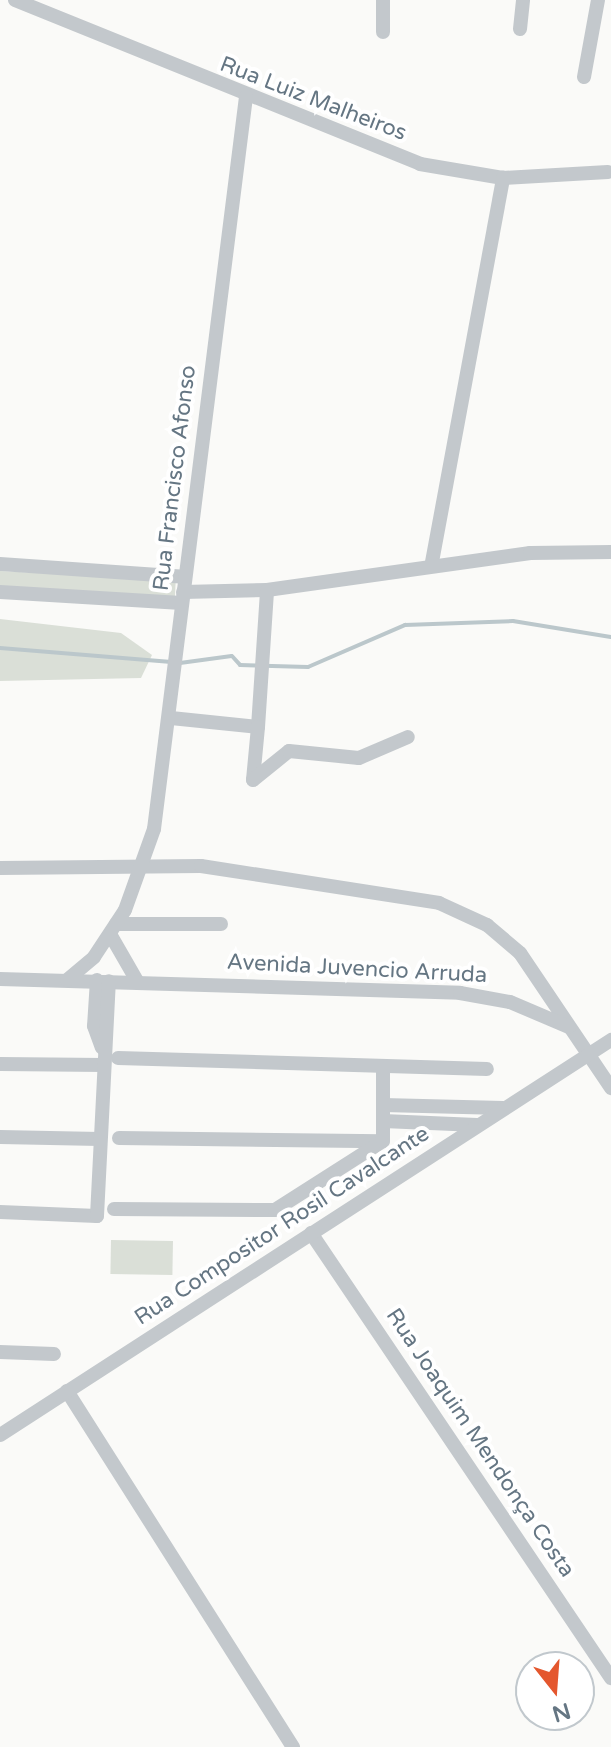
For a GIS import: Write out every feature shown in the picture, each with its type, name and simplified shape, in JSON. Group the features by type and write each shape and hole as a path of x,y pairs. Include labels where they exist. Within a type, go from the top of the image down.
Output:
{"street":[{"name":"Rua Luiz Malheiros","path":"15,0 246,97 420,164 503,178 608,172"},
{"path":"383,0 383,32"},
{"path":"520,29 523,0"},
{"path":"584,77 598,0"},
{"name":"Rua Francisco Afonso","path":"67,980 113,929 144,864 171,718 184,577 246,97"},
{"path":"432,562 503,178"},
{"path":"0,592 183,598 267,590 432,562 611,552"},
{"path":"0,564 184,577"},
{"path":"267,590 253,780 289,751 359,758 408,737"},
{"path":"171,718 258,727"},
{"path":"0,868 144,864 414,897 466,913 520,953 611,1088"},
{"path":"137,981 113,929 221,924"},
{"path":"0,979 67,980"},
{"name":"Avenida Juvencio Arruda","path":"67,980 484,995 569,1027"},
{"path":"0,1212 97,1216 108,1058 103,980"},
{"name":"Rua Compositor Rosil Cavalcante","path":"0,1435 611,1040"},
{"path":"0,1064 108,1058 487,1069"},
{"path":"383,1066 383,1141"},
{"path":"383,1105 504,1108"},
{"path":"383,1121 477,1125"},
{"path":"0,1137 100,1139"},
{"path":"119,1138 383,1141"},
{"path":"114,1209 275,1210 383,1141"},
{"name":"Rua Joaquim Mendonça Costa","path":"311,1233 611,1678"},
{"path":"0,1352 54,1354"},
{"path":"67,1391 293,1747"}],"shaded area":[{"path":"0,571 176,580 175,596 0,587"},
{"path":"0,619 121,633 152,655 141,678 0,681"},
{"path":"111,1240 173,1241 172,1275 110,1274"}],"waterway":[{"path":"180,663 232,656 240,665 308,667 405,625 513,621 611,637"},
{"path":"0,648 171,662"}]}
